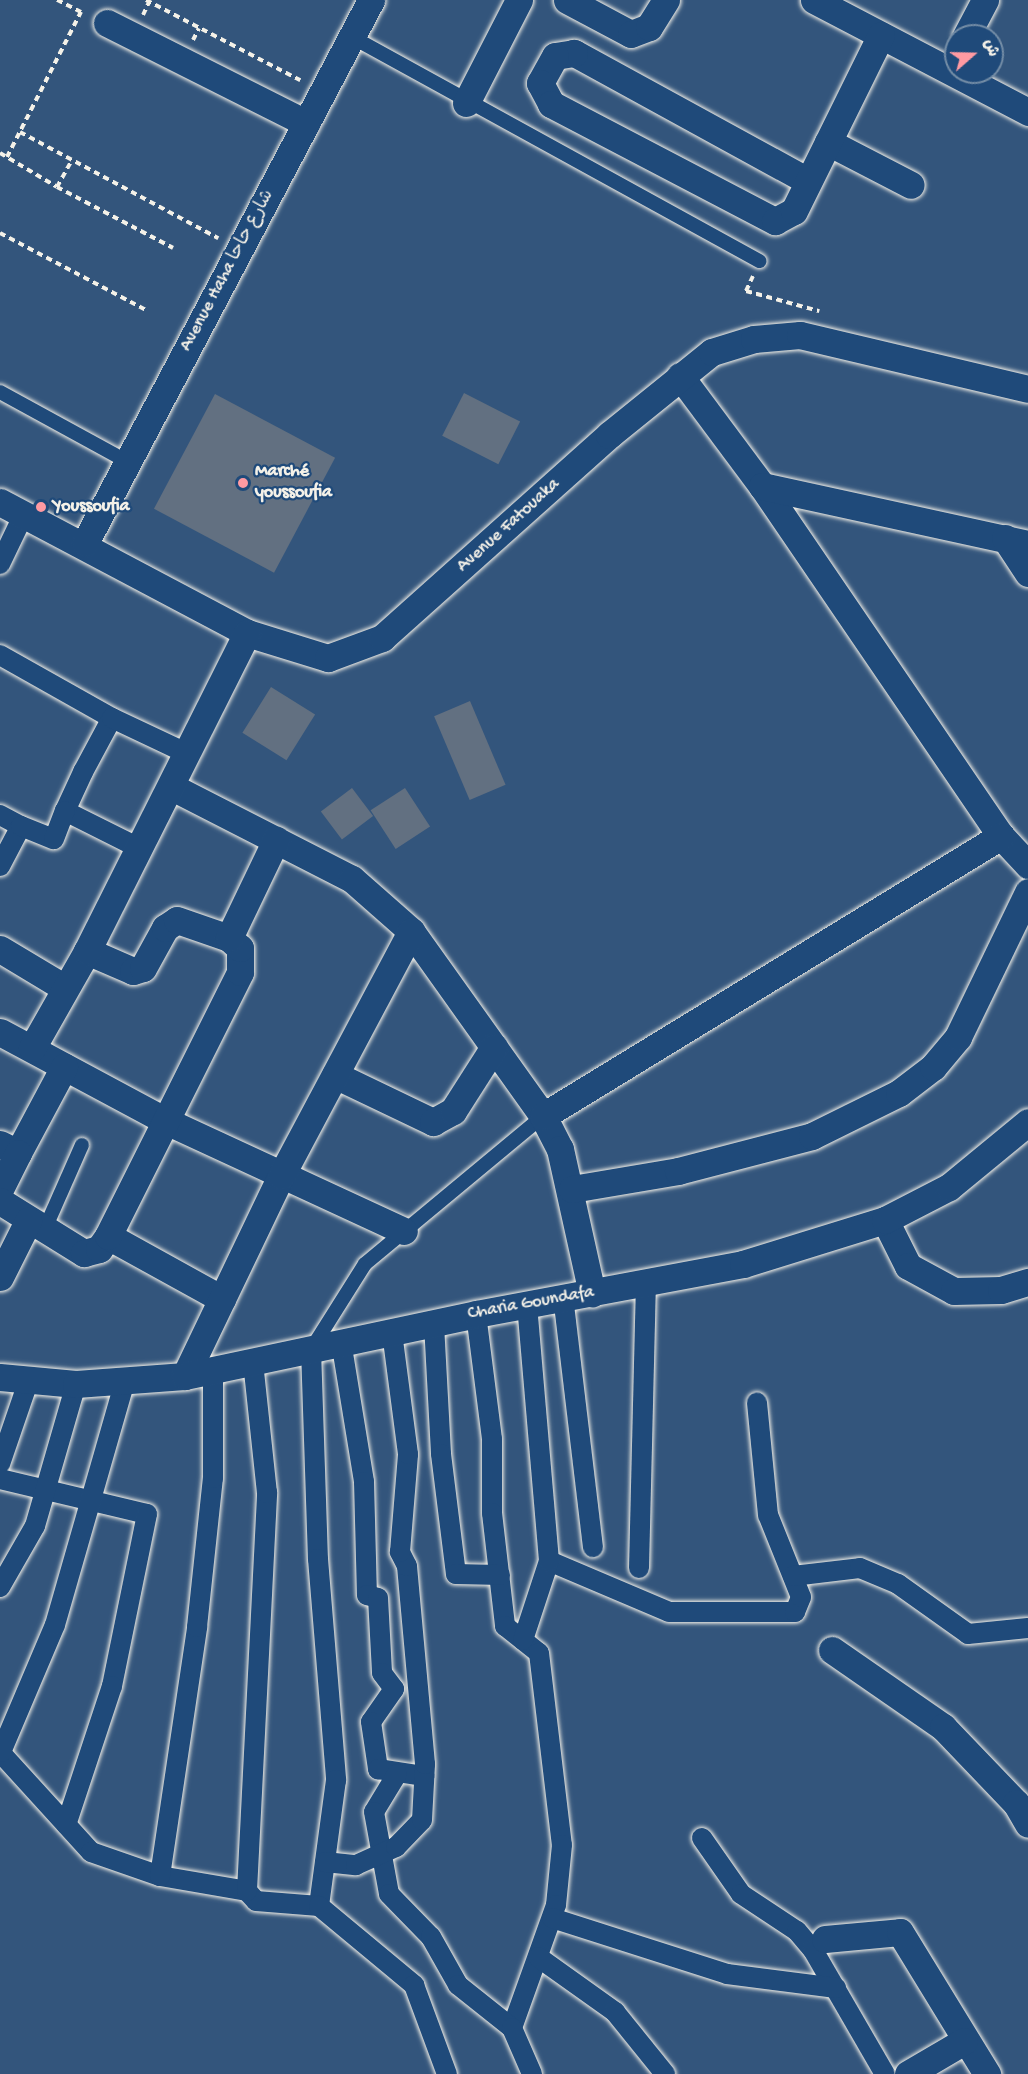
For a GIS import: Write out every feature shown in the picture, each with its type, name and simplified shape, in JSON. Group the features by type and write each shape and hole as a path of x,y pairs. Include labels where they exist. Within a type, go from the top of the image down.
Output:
{"street":[{"name":"Avenue Haha شارع حاحا","path":"85,543 371,0"},
{"path":"466,104 519,0"},
{"path":"567,0 631,33 649,27 666,0"},
{"path":"814,0 881,35 944,59"},
{"path":"972,24 985,0"},
{"path":"107,23 306,123"},
{"path":"808,182 574,53 555,57 540,83 551,104 775,222 790,215 808,182 881,35"},
{"path":"985,84 1028,112"},
{"path":"828,141 911,185"},
{"name":"Avenue Fatouaka","path":"0,502 85,543 247,633 328,658 382,638 680,376 712,352 754,339 800,335 1028,389"},
{"path":"680,376 762,486 1001,836 1028,865"},
{"path":"762,486 1016,541 1028,573"},
{"path":"0,564 24,514"},
{"path":"32,1048 87,951 172,787 247,633"},
{"path":"0,655 112,718 188,754"},
{"path":"0,815 54,839 65,811 112,718"},
{"path":"172,787 352,879 411,931 543,1116 572,1189 592,1293"},
{"path":"65,811 139,848"},
{"path":"0,866 21,826"},
{"path":"543,1116 1001,836"},
{"path":"229,938 276,840"},
{"path":"572,1189 678,1171 812,1136 899,1093 933,1067 958,1037 1028,892"},
{"path":"0,1201 36,1226 84,1253 99,1249 108,1236 240,972 240,948 229,938 177,920 165,928 143,968 133,971 87,951"},
{"path":"185,1377 281,1176 411,931"},
{"path":"0,949 65,988"},
{"path":"0,1032 166,1121 404,1231"},
{"path":"335,1075 433,1122 453,1111 494,1047"},
{"path":"0,1189 9,1148 64,1066"},
{"name":"Charia Goundafa","path":"0,1377 28,1382 123,1384 185,1377 341,1341 434,1324 563,1296 646,1285 798,1249 885,1220 949,1187 1028,1122"},
{"path":"885,1220 908,1266 954,1291 1001,1290 1027,1286"},
{"path":"0,1277 36,1226"},
{"path":"108,1236 222,1299"},
{"path":"639,1568 646,1285"},
{"path":"563,1296 593,1547"},
{"path":"523,1640 549,1561 526,1304"},
{"path":"476,1314 492,1439 492,1513 505,1626 540,1653 556,1764 562,1845 552,1918 512,2028"},
{"path":"434,1324 441,1454 456,1574 500,1575"},
{"path":"325,1862 356,1865 384,1852 422,1820 424,1776 407,1566 400,1552 408,1454 392,1332"},
{"path":"341,1341 364,1482 367,1595 378,1598 382,1673 394,1689 371,1722 378,1769 397,1774 424,1776"},
{"path":"311,1349 318,1558 336,1780 319,1906"},
{"path":"247,1891 267,1493 253,1361"},
{"path":"160,1876 198,1616 213,1478 213,1371"},
{"path":"0,1464 28,1382"},
{"path":"0,1587 35,1526 76,1384"},
{"path":"123,1384 55,1625 0,1752 91,1852 160,1876 247,1891 256,1901 319,1906 414,1985 447,2074"},
{"path":"549,1561 669,1612 789,1614 801,1604 793,1576 768,1515 757,1403"},
{"path":"0,1479 44,1493 91,1499 147,1514 112,1686 66,1825"},
{"path":"793,1576 860,1568 898,1584 968,1634 1028,1628"},
{"path":"832,1650 943,1727 1016,1803 1028,1824"},
{"path":"397,1774 374,1812 384,1852 389,1894 431,1937 458,1985 512,2028 532,2074"},
{"path":"702,1838 741,1894 797,1931 836,1988 885,2074"},
{"path":"552,1918 728,1974 836,1988"},
{"path":"825,1939 900,1932 964,2041 987,2074"},
{"path":"538,1957 615,2012 665,2074"},
{"path":"908,2074 964,2041"}],"lane":[{"path":"352,37 466,104 759,261"},
{"path":"0,392 128,462"},
{"path":"311,1349 365,1264 543,1116"},
{"path":"36,1226 82,1145"}],"path":[{"path":"7,157 81,12 57,0"},
{"path":"146,0 322,92"},
{"path":"20,132 239,249"},
{"path":"0,153 57,187 173,248"},
{"path":"57,187 72,160"},
{"path":"0,234 146,310"},
{"path":"746,291 751,282"}],"building":[{"path":"464,393 520,422 498,464 442,436"},
{"name":"Marché youssoufia","path":"215,394 335,458 274,573 154,509"},
{"path":"271,687 315,715 286,760 242,733"},
{"path":"470,701 506,785 470,800 434,716"},
{"path":"352,788 373,816 342,839 321,811"},
{"path":"405,788 430,827 396,849 371,810"}],"place":[{"name":"Marché youssoufia","path":"243,483"},
{"name":"Youssoufia","path":"41,507"}]}
